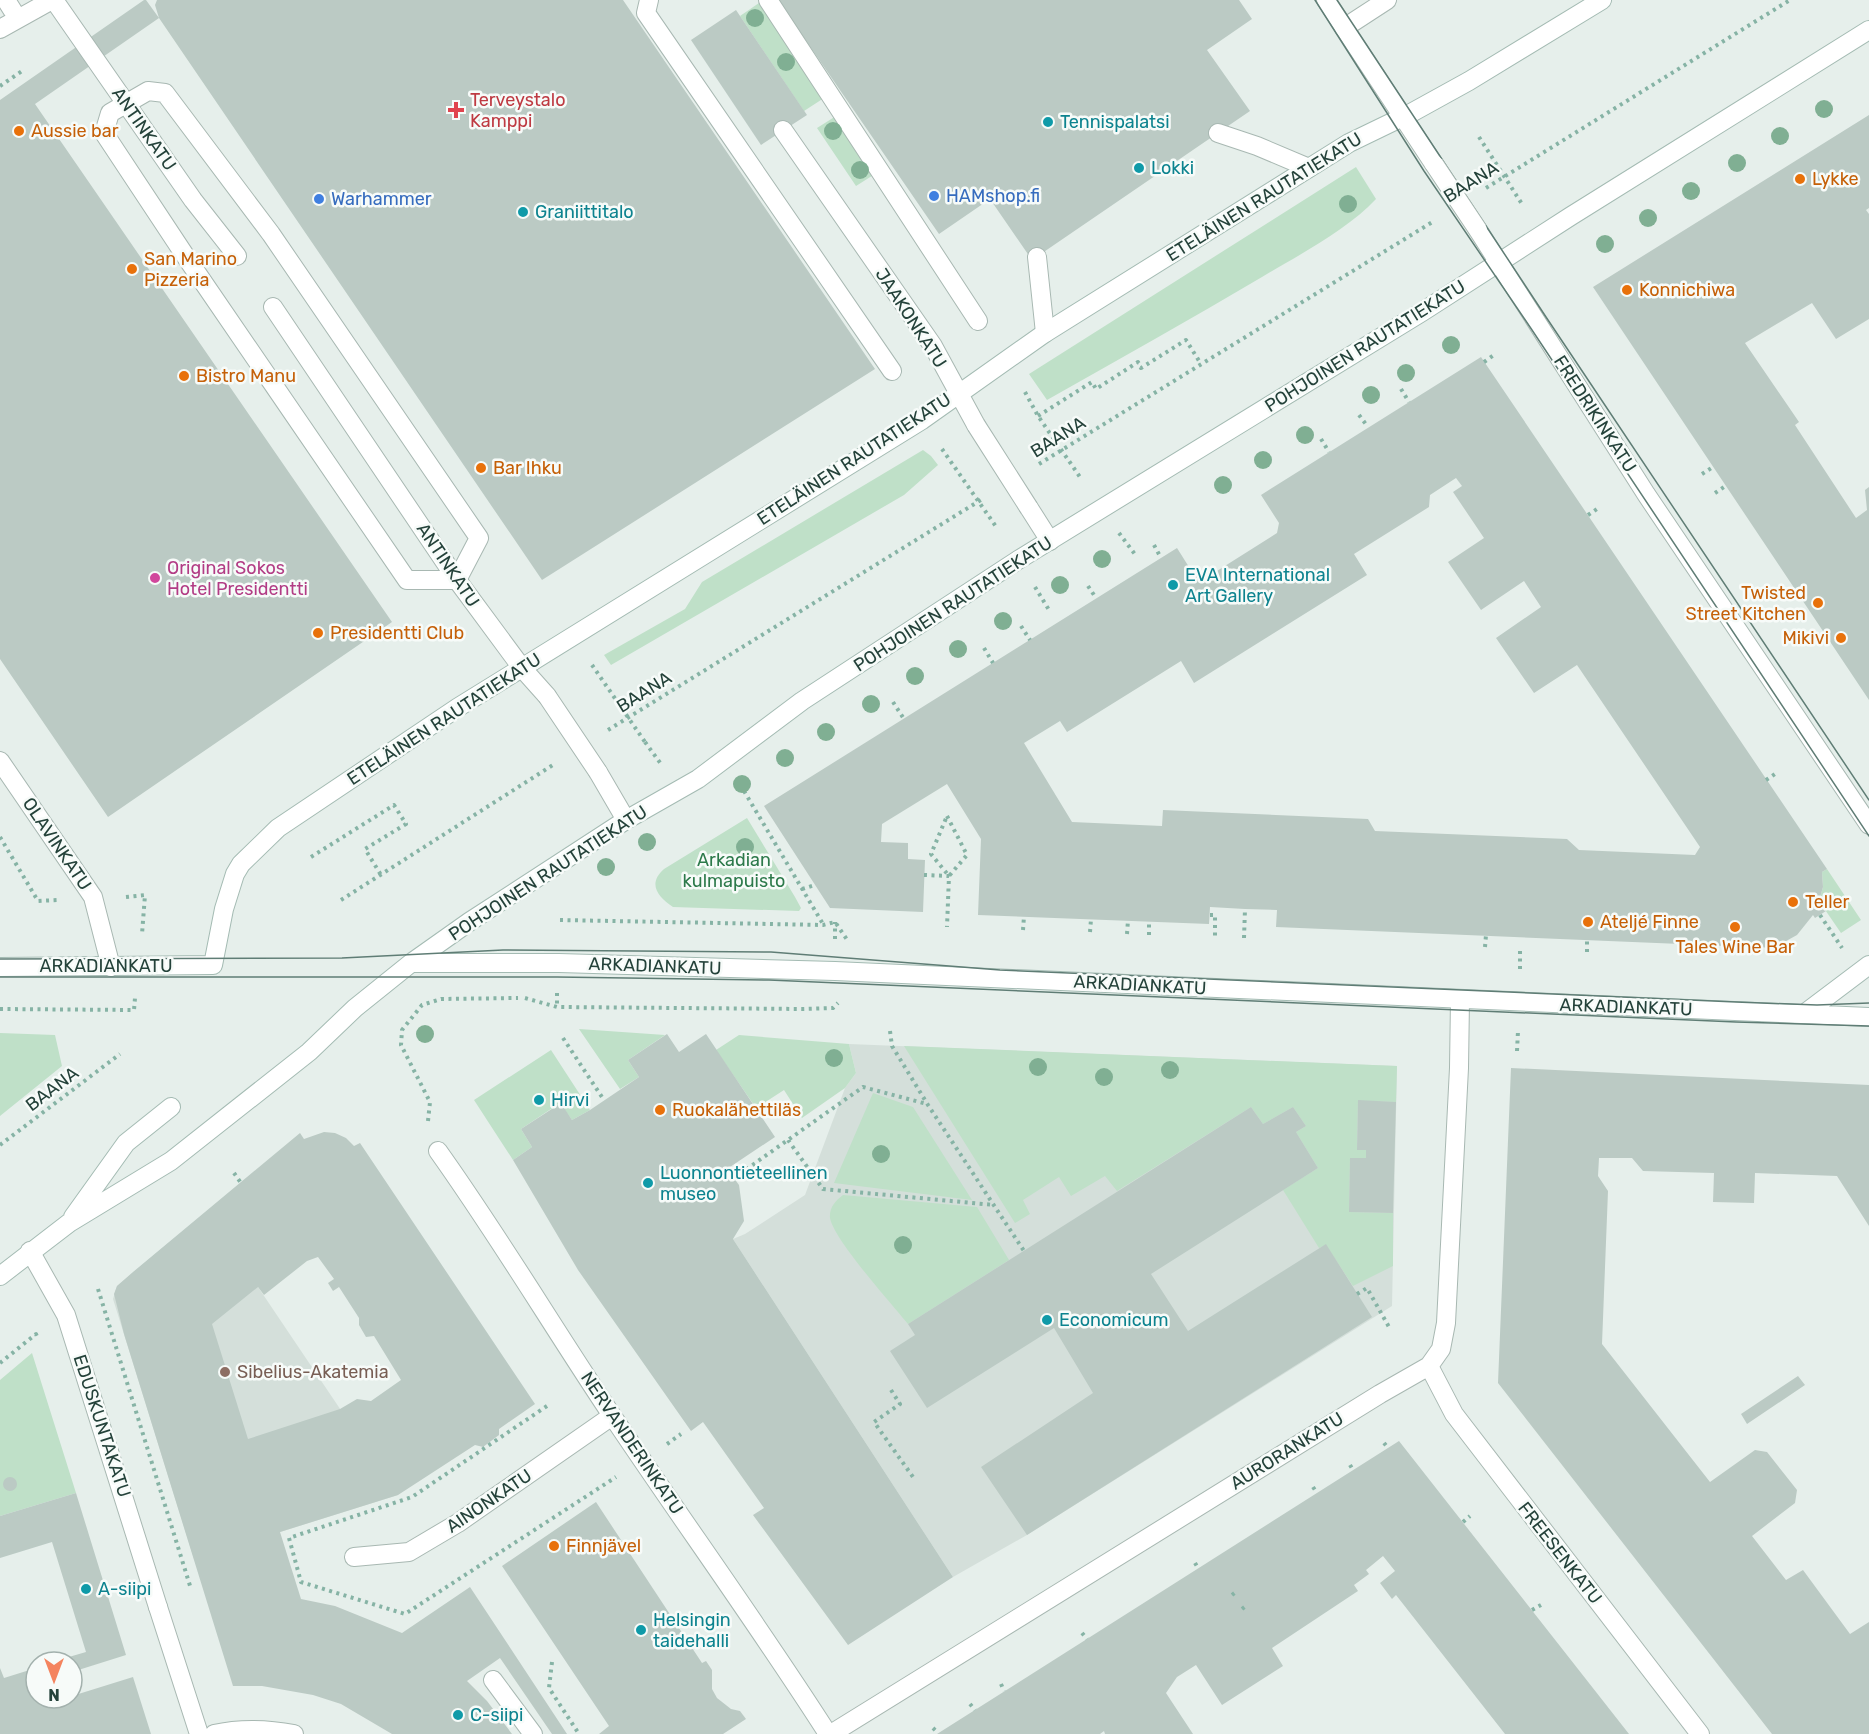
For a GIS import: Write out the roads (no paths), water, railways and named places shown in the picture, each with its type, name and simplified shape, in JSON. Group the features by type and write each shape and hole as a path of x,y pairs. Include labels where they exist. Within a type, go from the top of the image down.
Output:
{"street":[{"path":"6,0 18,19"},
{"path":"0,29 53,0"},
{"name":"ANTINKATU","path":"53,0 193,200 237,256"},
{"path":"649,0 646,13 892,371"},
{"path":"768,0 978,321"},
{"name":"FREDRIKINKATU","path":"1326,0 1500,261 1647,494 1869,825"},
{"path":"1344,28 1387,0"},
{"name":"ETELÄINEN RAUTATIEKATU","path":"213,965 224,909 235,874 241,864 278,828 457,708 905,430 1045,333 1349,143 1469,81 1602,0"},
{"name":"POHJOINEN RAUTATIEKATU","path":"0,1276 69,1223 171,1161 309,1052 355,1008 411,963 469,922 626,820 698,779 802,701 992,576 1422,312 1869,30"},
{"path":"148,91 165,93 271,234 479,538 457,580 407,580 104,133 110,113 148,91"},
{"name":"JAAKONKATU","path":"783,130 933,346 976,425 1050,541"},
{"path":"1218,134 1257,146 1309,168"},
{"path":"1037,257 1045,333"},
{"name":"ANTINKATU","path":"273,307 457,580 522,668 547,696 598,772 626,820"},
{"name":"OLAVINKATU","path":"0,761 93,897 111,967"},
{"name":"ARKADIANKATU","path":"411,963 558,963 870,972 1869,1017"},
{"name":"ARKADIANKATU","path":"0,967 213,965"},
{"path":"1804,1014 1869,965"},
{"path":"1429,1366 1441,1349 1446,1323 1459,1068 1460,1000"},
{"name":"POHJOINEN RAUTATIEKATU","path":"69,1223 126,1143 171,1107"},
{"name":"NERVANDERINKATU","path":"438,1151 473,1201 612,1416 829,1734"},
{"name":"EDUSKUNTAKATU","path":"30,1251 66,1315 199,1734"},
{"name":"AURORANKATU","path":"829,1734 1429,1366"},
{"name":"FREESENKATU","path":"1429,1366 1454,1414 1700,1734"},
{"name":"AINONKATU","path":"354,1557 409,1552 451,1528 612,1416"},
{"path":"493,1680 533,1734"},
{"path":"214,1734 261,1729 294,1734"}],"tram line":[{"path":"1315,0 1424,171 1869,836"},
{"path":"1337,0 1869,800"},
{"path":"0,959 342,958 503,950 771,952 1000,970 1736,1002 1817,1005 1869,1003"},
{"path":"0,977 557,977 769,980 1869,1026"}],"place":[{"name":"Terveystalo Kamppi","path":"456,110"},
{"name":"Tennispalatsi","path":"1048,122"},
{"name":"Aussie bar","path":"19,131"},
{"name":"Lokki","path":"1139,168"},
{"name":"Lykke","path":"1800,179"},
{"name":"HAMshop.fi","path":"934,196"},
{"name":"Warhammer","path":"319,199"},
{"name":"Graniittitalo","path":"523,212"},
{"name":"San Marino Pizzeria","path":"132,269"},
{"name":"Konnichiwa","path":"1627,290"},
{"name":"Bistro Manu","path":"184,376"},
{"name":"Bar Ihku","path":"481,468"},
{"name":"Original Sokos Hotel Presidentti","path":"155,578"},
{"name":"EVA International Art Gallery","path":"1173,585"},
{"name":"Twisted Street Kitchen","path":"1818,603"},
{"name":"Presidentti Club","path":"318,633"},
{"name":"Mikivi","path":"1841,638"},
{"name":"Teller","path":"1793,902"},
{"name":"Ateljé Finne","path":"1588,922"},
{"name":"Tales Wine Bar","path":"1735,927"},
{"name":"Hirvi","path":"539,1100"},
{"name":"Ruokalähettiläs","path":"660,1110"},
{"name":"Luonnontieteellinen museo","path":"648,1183"},
{"name":"Economicum","path":"1047,1320"},
{"name":"Sibelius-Akatemia","path":"225,1372"},
{"name":"Finnjävel","path":"554,1546"},
{"name":"A-siipi","path":"86,1589"},
{"name":"Helsingin taidehalli","path":"641,1630"},
{"name":"C-siipi","path":"458,1715"}],"park label":[{"name":"Arkadian kulmapuisto","path":"734,870"}]}
